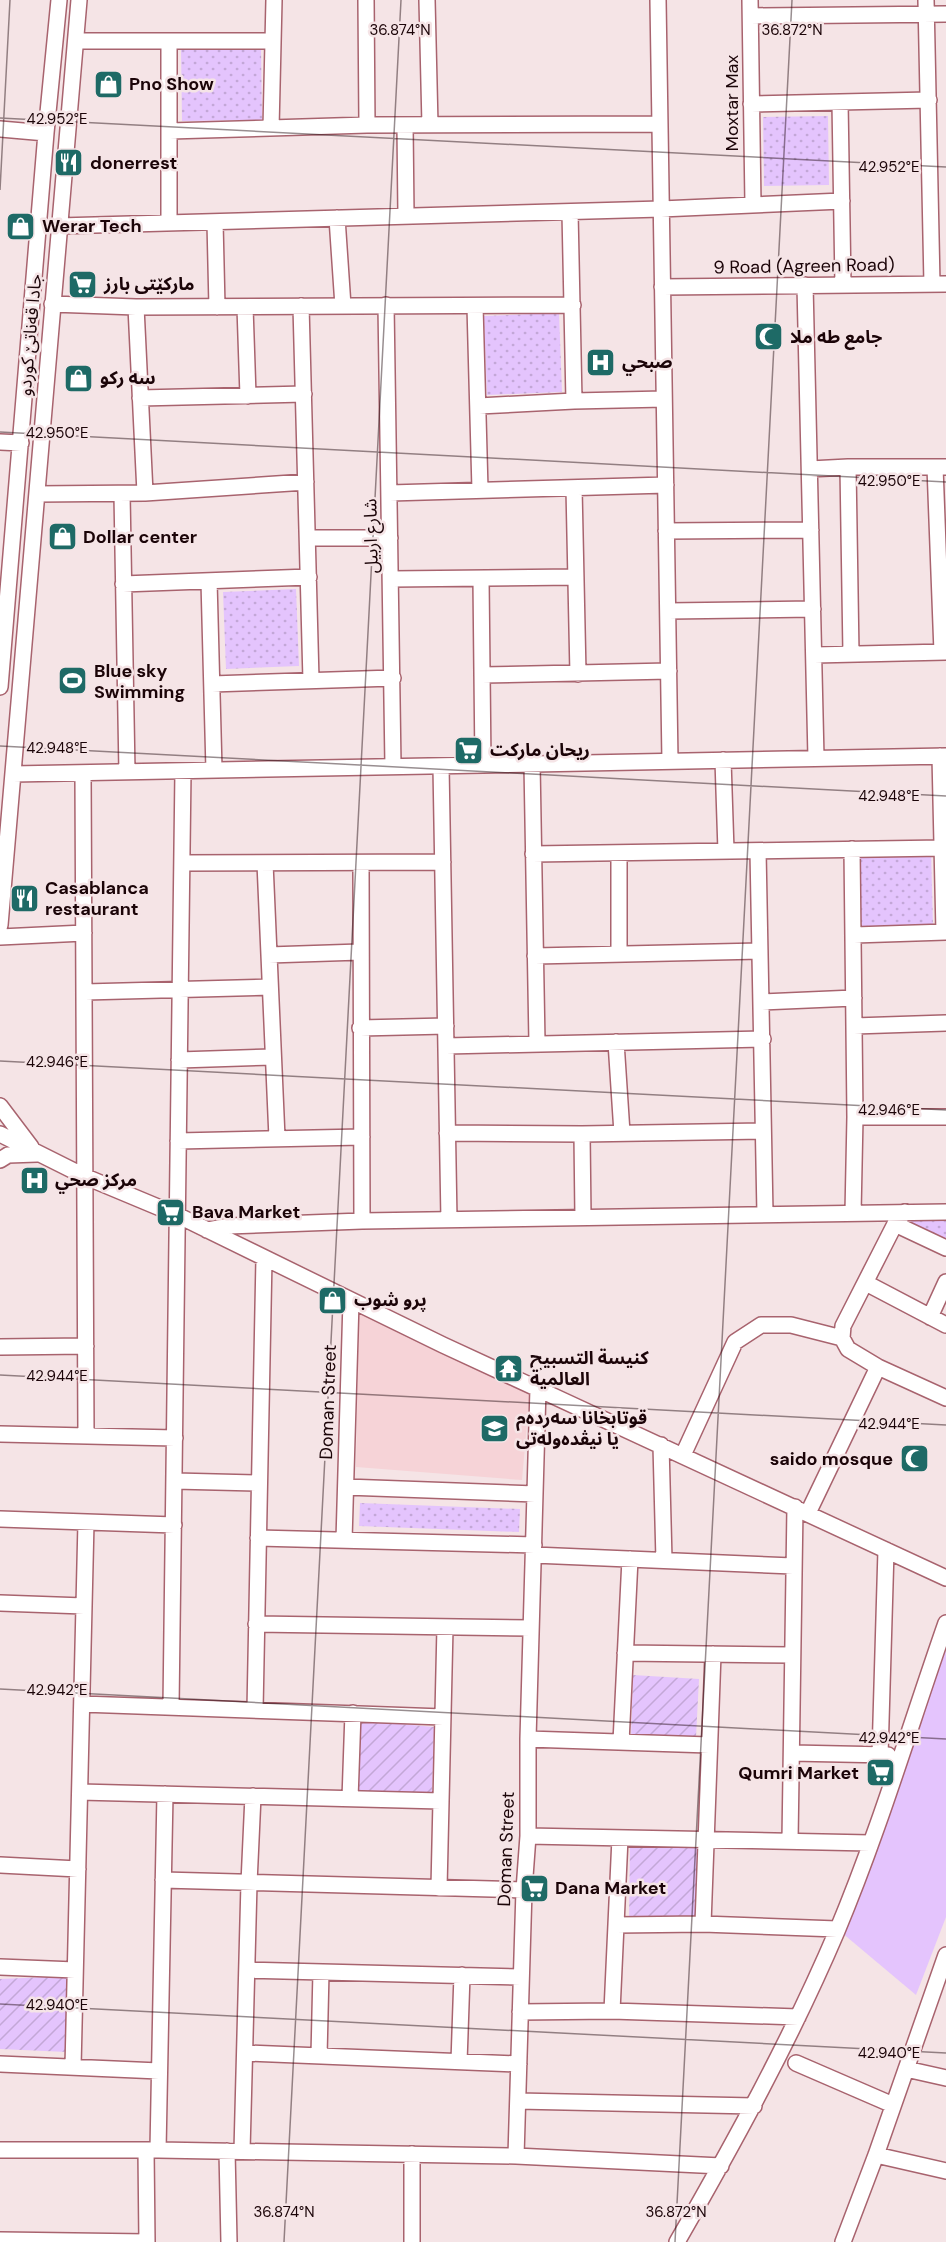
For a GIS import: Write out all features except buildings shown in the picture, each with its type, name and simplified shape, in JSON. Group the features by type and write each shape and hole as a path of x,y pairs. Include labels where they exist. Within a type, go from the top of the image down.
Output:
{"street":[{"name":"جادا قەناتێ کوردو","path":"0,687 59,0"},
{"name":"جادا قەناتێ کوردو","path":"0,925 80,0"},
{"path":"271,128 273,0"},
{"path":"366,0 367,125"},
{"path":"427,0 430,125"},
{"path":"658,0 670,761"},
{"name":"Moxtar Max","path":"750,0 753,205"},
{"path":"751,16 927,7 946,14"},
{"path":"927,7 929,100 939,193 939,284"},
{"path":"76,40 273,41"},
{"path":"169,40 169,223"},
{"path":"751,104 929,100"},
{"path":"840,102 843,285"},
{"path":"170,131 367,125 660,124"},
{"path":"405,125 406,216"},
{"path":"0,129 46,133"},
{"path":"59,226 570,212 842,201"},
{"path":"570,212 574,401"},
{"path":"337,218 343,306"},
{"path":"215,222 217,307"},
{"name":"9 Road (Agreen Road)","path":"662,287 939,284"},
{"path":"805,285 816,758"},
{"path":"52,304 136,307 573,305"},
{"name":"شارع اربيل","path":"386,305 392,579 393,766"},
{"path":"245,306 248,396"},
{"path":"301,306 311,680"},
{"path":"475,306 480,490"},
{"path":"136,307 145,493"},
{"path":"140,398 304,394"},
{"path":"478,405 664,399"},
{"path":"0,442 21,444"},
{"path":"810,469 941,466 944,652 814,655"},
{"path":"848,467 851,654"},
{"path":"37,494 145,493 306,482"},
{"path":"390,493 666,485"},
{"path":"574,488 578,674"},
{"path":"122,494 127,772"},
{"path":"666,531 811,530"},
{"path":"308,538 390,538"},
{"path":"123,584 309,577"},
{"path":"392,579 576,577"},
{"path":"481,579 483,765"},
{"path":"209,581 214,770"},
{"path":"668,611 813,609"},
{"path":"482,675 669,671"},
{"path":"212,684 393,678"},
{"path":"13,774 943,756 945,932 854,934"},
{"path":"723,760 726,851"},
{"path":"532,764 537,1043"},
{"path":"441,765 449,1220"},
{"path":"171,1707 183,771"},
{"path":"83,772 86,1436"},
{"path":"533,854 943,848"},
{"path":"852,849 855,1117 853,1213"},
{"path":"758,851 765,1214"},
{"path":"619,853 619,954"},
{"path":"182,863 443,862"},
{"path":"265,863 277,1138"},
{"path":"361,863 362,1221"},
{"path":"0,937 84,933"},
{"path":"535,956 760,951"},
{"path":"269,955 360,952"},
{"path":"85,992 270,987"},
{"path":"761,1002 854,998"},
{"path":"854,1026 946,1023"},
{"path":"360,1028 446,1026"},
{"path":"446,1046 763,1039"},
{"path":"616,1041 622,1133"},
{"path":"179,1060 273,1057"},
{"path":"0,1106 37,1154"},
{"path":"855,1117 946,1117"},
{"path":"447,1133 582,1134 763,1131"},
{"path":"0,1134 86,1178 177,1215 351,1301 946,1578"},
{"path":"582,1134 584,1218"},
{"path":"178,1142 362,1137"},
{"path":"0,1160 8,1155 37,1154"},
{"path":"207,1230 228,1226 362,1221 853,1213 900,1218 946,1212"},
{"path":"900,1218 946,1248"},
{"path":"900,1218 843,1326 842,1338 848,1349 878,1367 946,1398"},
{"path":"255,1710 264,1258"},
{"path":"930,1317 946,1282"},
{"path":"866,1283 946,1325"},
{"name":"Doman Street","path":"344,1540 351,1301"},
{"path":"683,1455 735,1342 760,1325 791,1325 842,1338"},
{"path":"0,1347 86,1346"},
{"path":"790,1841 793,1566 801,1510 878,1367"},
{"name":"Doman Street","path":"516,2156 524,1890 528,1836 528,1739 538,1388"},
{"path":"0,1434 175,1438"},
{"path":"661,1445 663,1560"},
{"path":"175,1481 260,1484"},
{"path":"346,1487 535,1494"},
{"path":"0,1519 174,1525"},
{"path":"73,2067 86,1522"},
{"path":"258,1538 344,1540 534,1550 630,1559 793,1566"},
{"path":"880,1755 886,1550"},
{"path":"621,1742 630,1559"},
{"path":"0,1603 84,1606"},
{"path":"677,2242 754,2106 798,2017 837,1929 870,1843 946,1623"},
{"path":"256,1624 531,1628"},
{"path":"439,1888 445,1627"},
{"path":"625,1653 792,1655"},
{"path":"703,1924 713,1654"},
{"path":"82,1704 443,1717"},
{"path":"350,1799 353,1713"},
{"path":"528,1739 709,1745"},
{"path":"792,1753 900,1755"},
{"path":"80,1792 441,1801"},
{"path":"0,2240 147,2242 159,2071 165,1794"},
{"path":"229,2242 244,2053 254,1796"},
{"path":"528,1836 870,1843"},
{"path":"612,2011 620,1838"},
{"path":"0,1865 78,1869"},
{"path":"163,1880 524,1890"},
{"path":"616,1925 703,1924 837,1929"},
{"path":"846,2241 946,1955"},
{"path":"0,1967 75,1970"},
{"path":"247,1970 521,1977"},
{"path":"319,2056 321,1972"},
{"path":"459,2062 462,1975"},
{"path":"520,2012 612,2011 798,2017"},
{"path":"244,2053 519,2064"},
{"path":"796,2063 893,2104"},
{"path":"0,2064 159,2071"},
{"path":"906,2069 946,2078"},
{"path":"518,2101 754,2106"},
{"path":"0,2150 516,2156 721,2166"},
{"path":"412,2154 412,2242"},
{"path":"876,2155 946,2171"}],"shaded area":[{"path":"261,47 262,120 182,121 181,48"},
{"path":"828,116 829,185 764,186 763,117"},
{"path":"559,313 562,392 487,395 484,316"},
{"path":"296,589 299,666 226,669 223,592"},
{"path":"931,850 933,927 859,929 857,852"},
{"path":"946,1219 946,1256 904,1237 912,1220"},
{"path":"359,1309 530,1390 522,1480 356,1467"},
{"path":"360,1503 520,1509 519,1532 359,1526"},
{"path":"946,1650 946,1917 916,1995 841,1932"},
{"path":"633,1675 699,1679 696,1737 631,1737"},
{"path":"358,1720 434,1727 432,1797 355,1794"},
{"path":"697,1847 696,1919 629,1919 630,1848"},
{"path":"70,1976 67,2052 0,2049 0,1979"}],"place":[{"name":"Pno Show","path":"108,84"},
{"name":"donerrest","path":"69,163"},
{"name":"Werar Tech","path":"21,226"},
{"name":"مارکێتی بارز","path":"83,284"},
{"name":"جامع طه ملا","path":"769,337"},
{"name":"صبحي","path":"601,362"},
{"name":"سه ركو","path":"79,378"},
{"name":"Dollar center","path":"62,537"},
{"name":"Blue sky Swimming","path":"73,681"},
{"name":"ريحان ماركت","path":"469,750"},
{"name":"Casablanca restaurant","path":"24,898"},
{"name":"مركز صحي","path":"34,1180"},
{"name":"Bava Market","path":"171,1212"},
{"name":"پرو شوب","path":"333,1300"},
{"name":"كنيسة التسبيح العالمية","path":"509,1368"},
{"name":"قوتابخانا سەردەم یا نیڤدەولەتی","path":"495,1428"},
{"name":"saido mosque","path":"914,1459"},
{"name":"Qumri Market","path":"880,1773"},
{"name":"Dana Market","path":"534,1888"}]}
